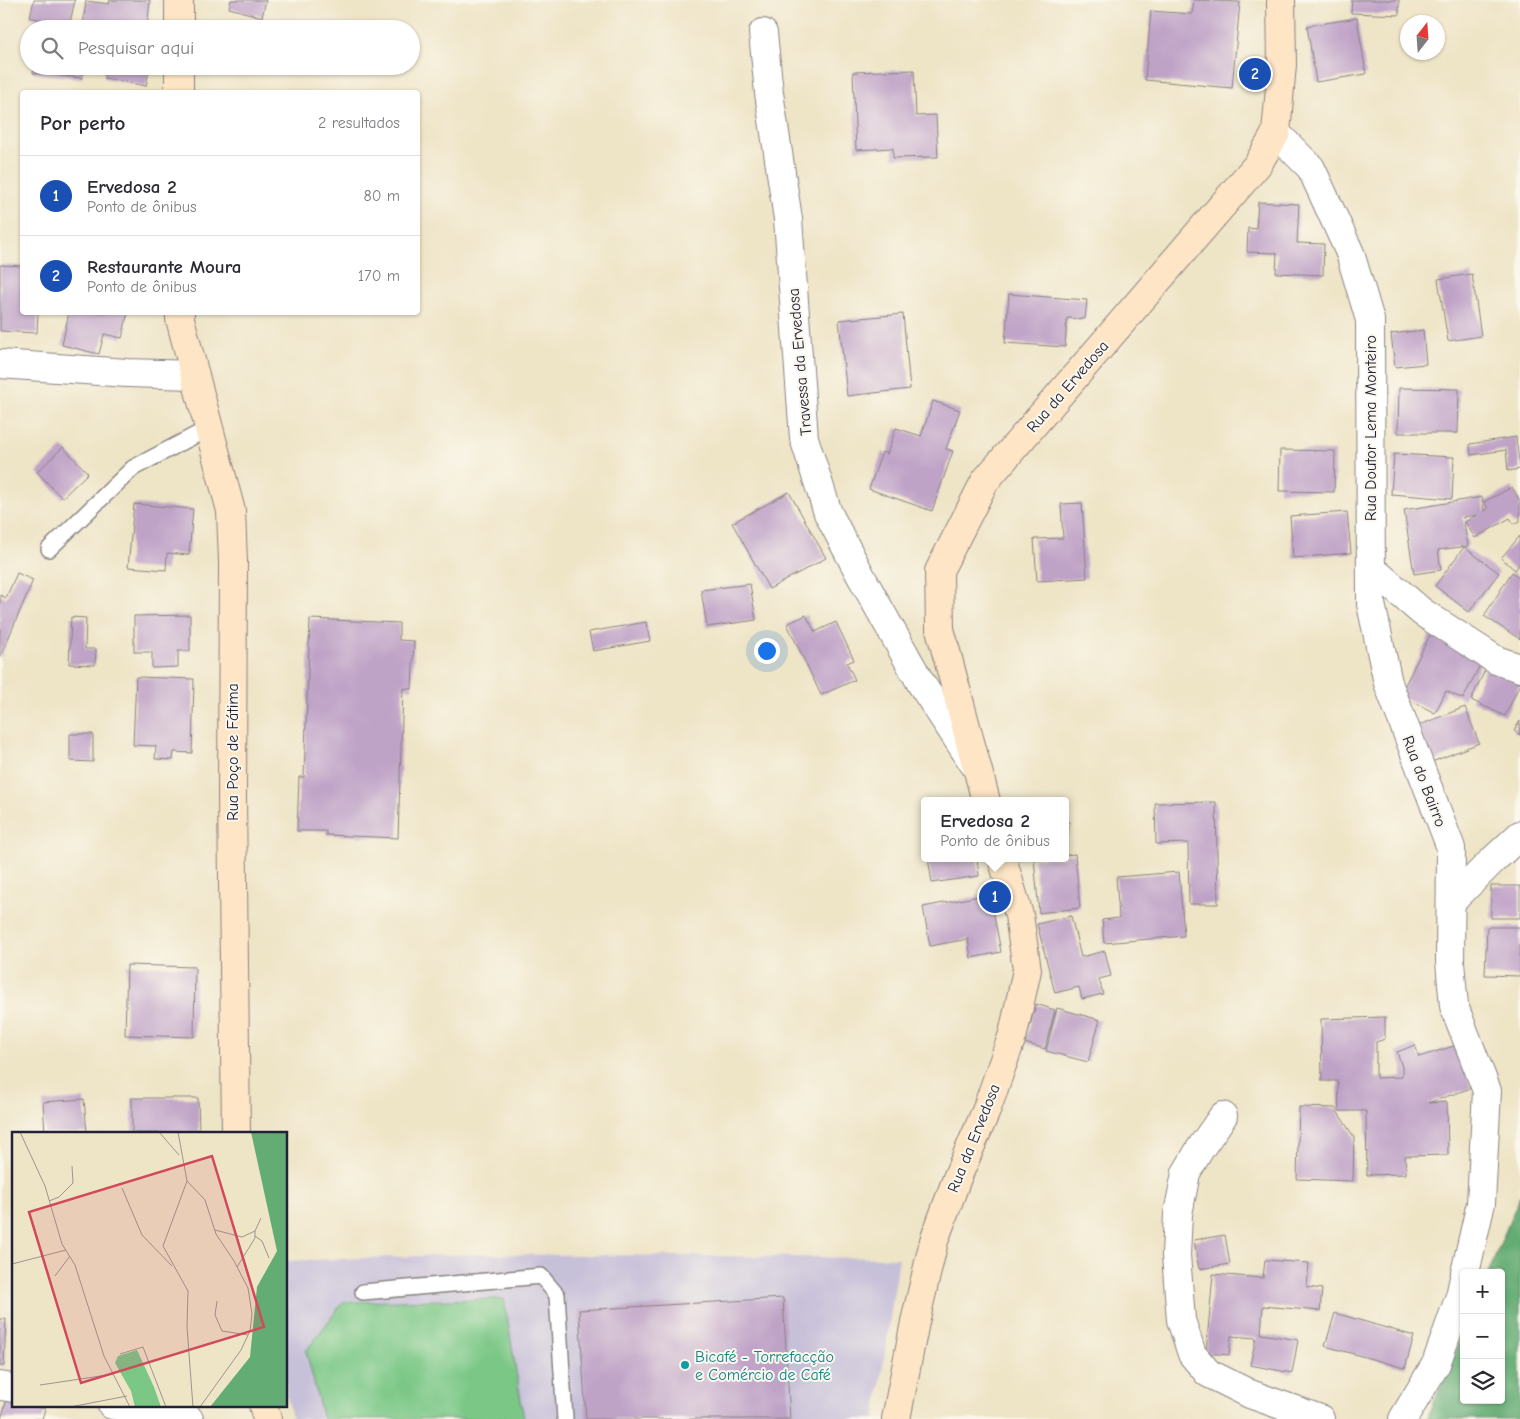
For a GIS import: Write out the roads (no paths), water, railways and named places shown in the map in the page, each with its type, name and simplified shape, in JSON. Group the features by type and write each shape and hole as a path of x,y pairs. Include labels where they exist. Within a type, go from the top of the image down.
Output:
{"street":[{"path":"179,0 179,20"},
{"name":"Rua da Ervedosa","path":"985,797 940,629 940,571 985,481 1258,164 1276,133 1282,65 1281,0"},
{"name":"Travessa da Ervedosa","path":"763,33 769,93 788,218 804,438 828,513 845,546 922,685 978,769"},
{"path":"179,75 179,90"},
{"name":"Rua Doutor Lema Monteiro","path":"1276,133 1311,168 1350,253 1370,320 1371,568"},
{"name":"Rua Poço de Fátima","path":"180,315 231,511 233,562 232,798 236,1132"},
{"path":"0,364 127,373 196,375"},
{"path":"1371,568 1422,612 1496,660 1520,668"},
{"name":"Rua do Bairro","path":"1371,568 1371,604 1388,683 1451,848 1450,962 1454,1006 1487,1091 1481,1203 1466,1269"},
{"path":"1451,902 1520,835"},
{"name":"Rua da Ervedosa","path":"896,1419 915,1322 934,1241 957,1178 986,1111 1013,1034 1027,970 1020,915 1003,862"},
{"path":"1223,1116 1186,1173 1178,1214 1176,1255 1181,1320 1192,1354 1208,1373 1250,1394 1320,1419"},
{"path":"1403,1419 1436,1364 1460,1296"},
{"path":"118,1406 189,1419"},
{"path":"263,1406 267,1419"}],"lane":[{"path":"49,550 133,468 209,428"},
{"path":"363,1292 541,1276 557,1295 566,1419"}],"place":[{"name":"Restaurante Moura","path":"1255,74"},
{"name":"Ervedosa 2","path":"995,897"},
{"name":"Bicafé - Torrefacção e Comércio de Café","path":"685,1365"}]}
